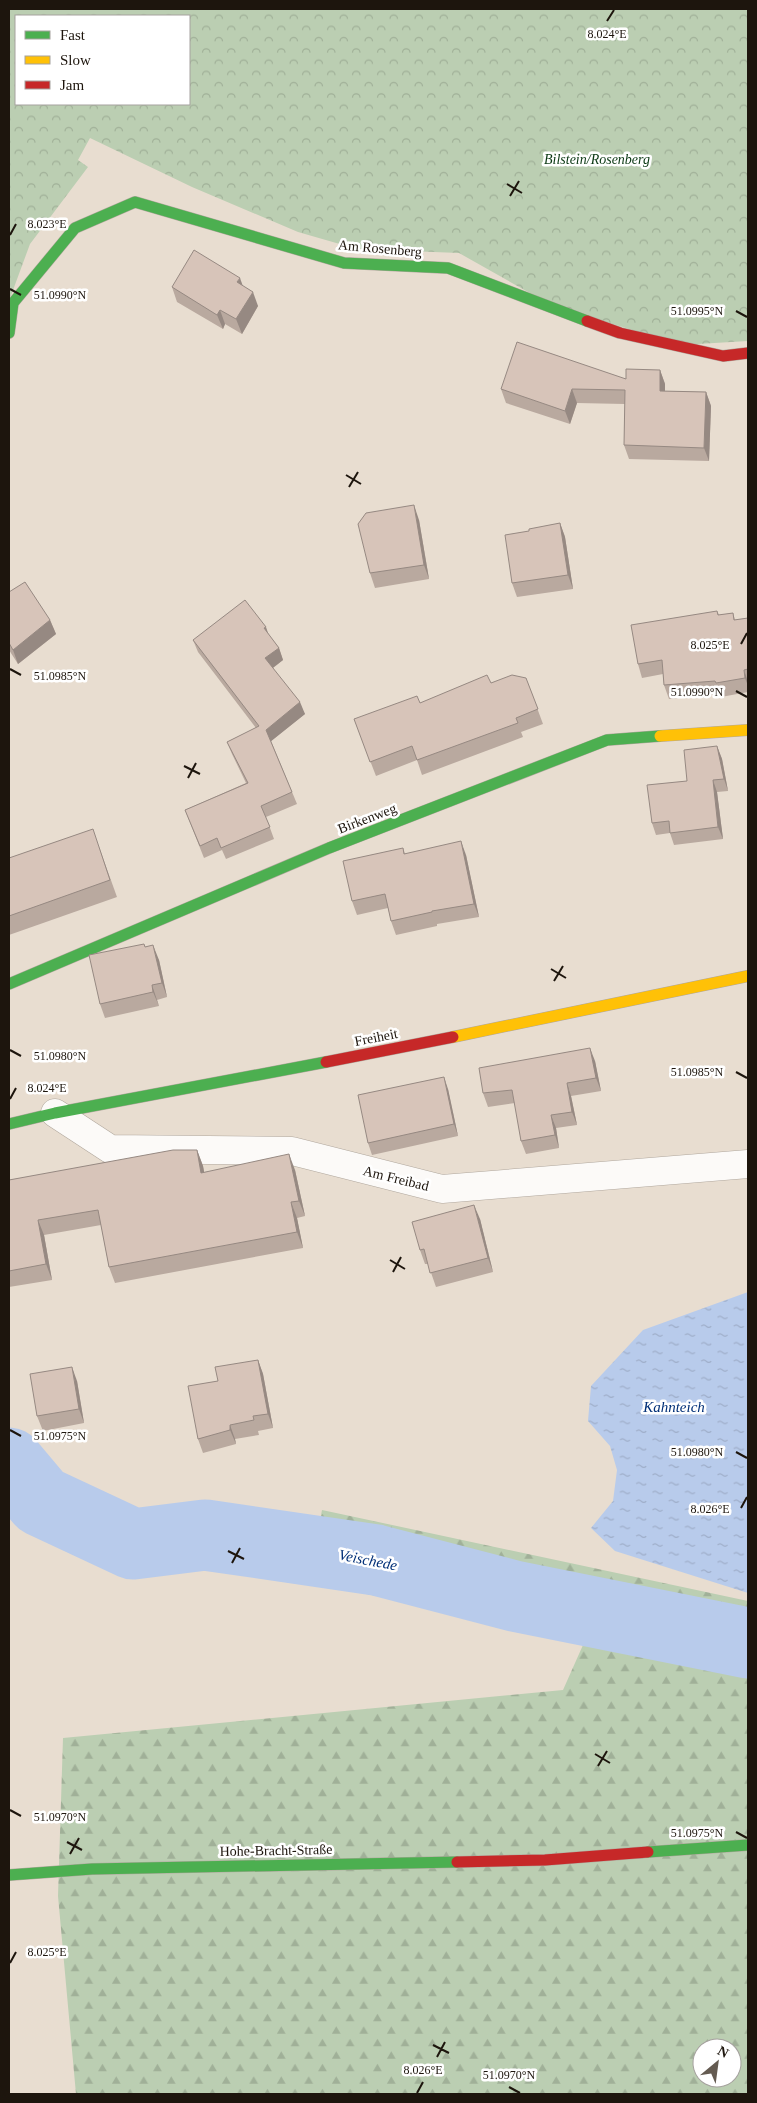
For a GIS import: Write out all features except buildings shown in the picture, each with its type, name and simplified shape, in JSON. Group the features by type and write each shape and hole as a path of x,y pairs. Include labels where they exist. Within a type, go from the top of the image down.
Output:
{"street":[{"name":"Am Rosenberg","path":"9,333 13,303 75,228 135,202 344,263 448,268 620,334 723,356 748,353"},
{"name":"Birkenweg","path":"9,984 329,848 606,740 748,730"},
{"name":"Freiheit","path":"9,1124 55,1113 519,1024 748,976"},
{"name":"Am Freibad","path":"55,1113 110,1149 292,1151 442,1190 748,1164"},
{"name":"Hohe-Bracht-Straße","path":"9,1875 92,1869 545,1860 748,1845"}],"green space":[{"name":"Bilstein/Rosenberg","path":"9,9 748,9 748,341 681,345 551,305 459,253 357,249 298,232 192,187 90,138 78,160 88,167 30,244 9,301"},
{"path":"322,1510 748,1601 748,2094 76,2094 58,1896 63,1738 563,1690 587,1636 308,1583"}],"water":[{"name":"Kahnteich","path":"748,1292 748,1593 615,1551 591,1528 613,1501 617,1470 610,1446 588,1421 591,1386 643,1330"}],"waterway":[{"name":"Veischede","path":"9,1463 41,1501 133,1544 205,1535 376,1560 514,1596 748,1643"}],"traffic: fast":[{"path":"9,333 13,303 75,228 135,202 344,263 448,268 587,321"},
{"path":"9,984 329,848 607,740 660,736"},
{"path":"9,1124 55,1113 326,1062"},
{"path":"648,1852 748,1845"},
{"path":"9,1875 92,1869 457,1862"}],"traffic: slow":[{"path":"660,736 748,730"},
{"path":"453,1037 748,976"}],"traffic: jam":[{"path":"587,321 620,333 723,356 748,353"},
{"path":"326,1062 453,1037"},
{"path":"457,1862 545,1860 648,1852"}]}
